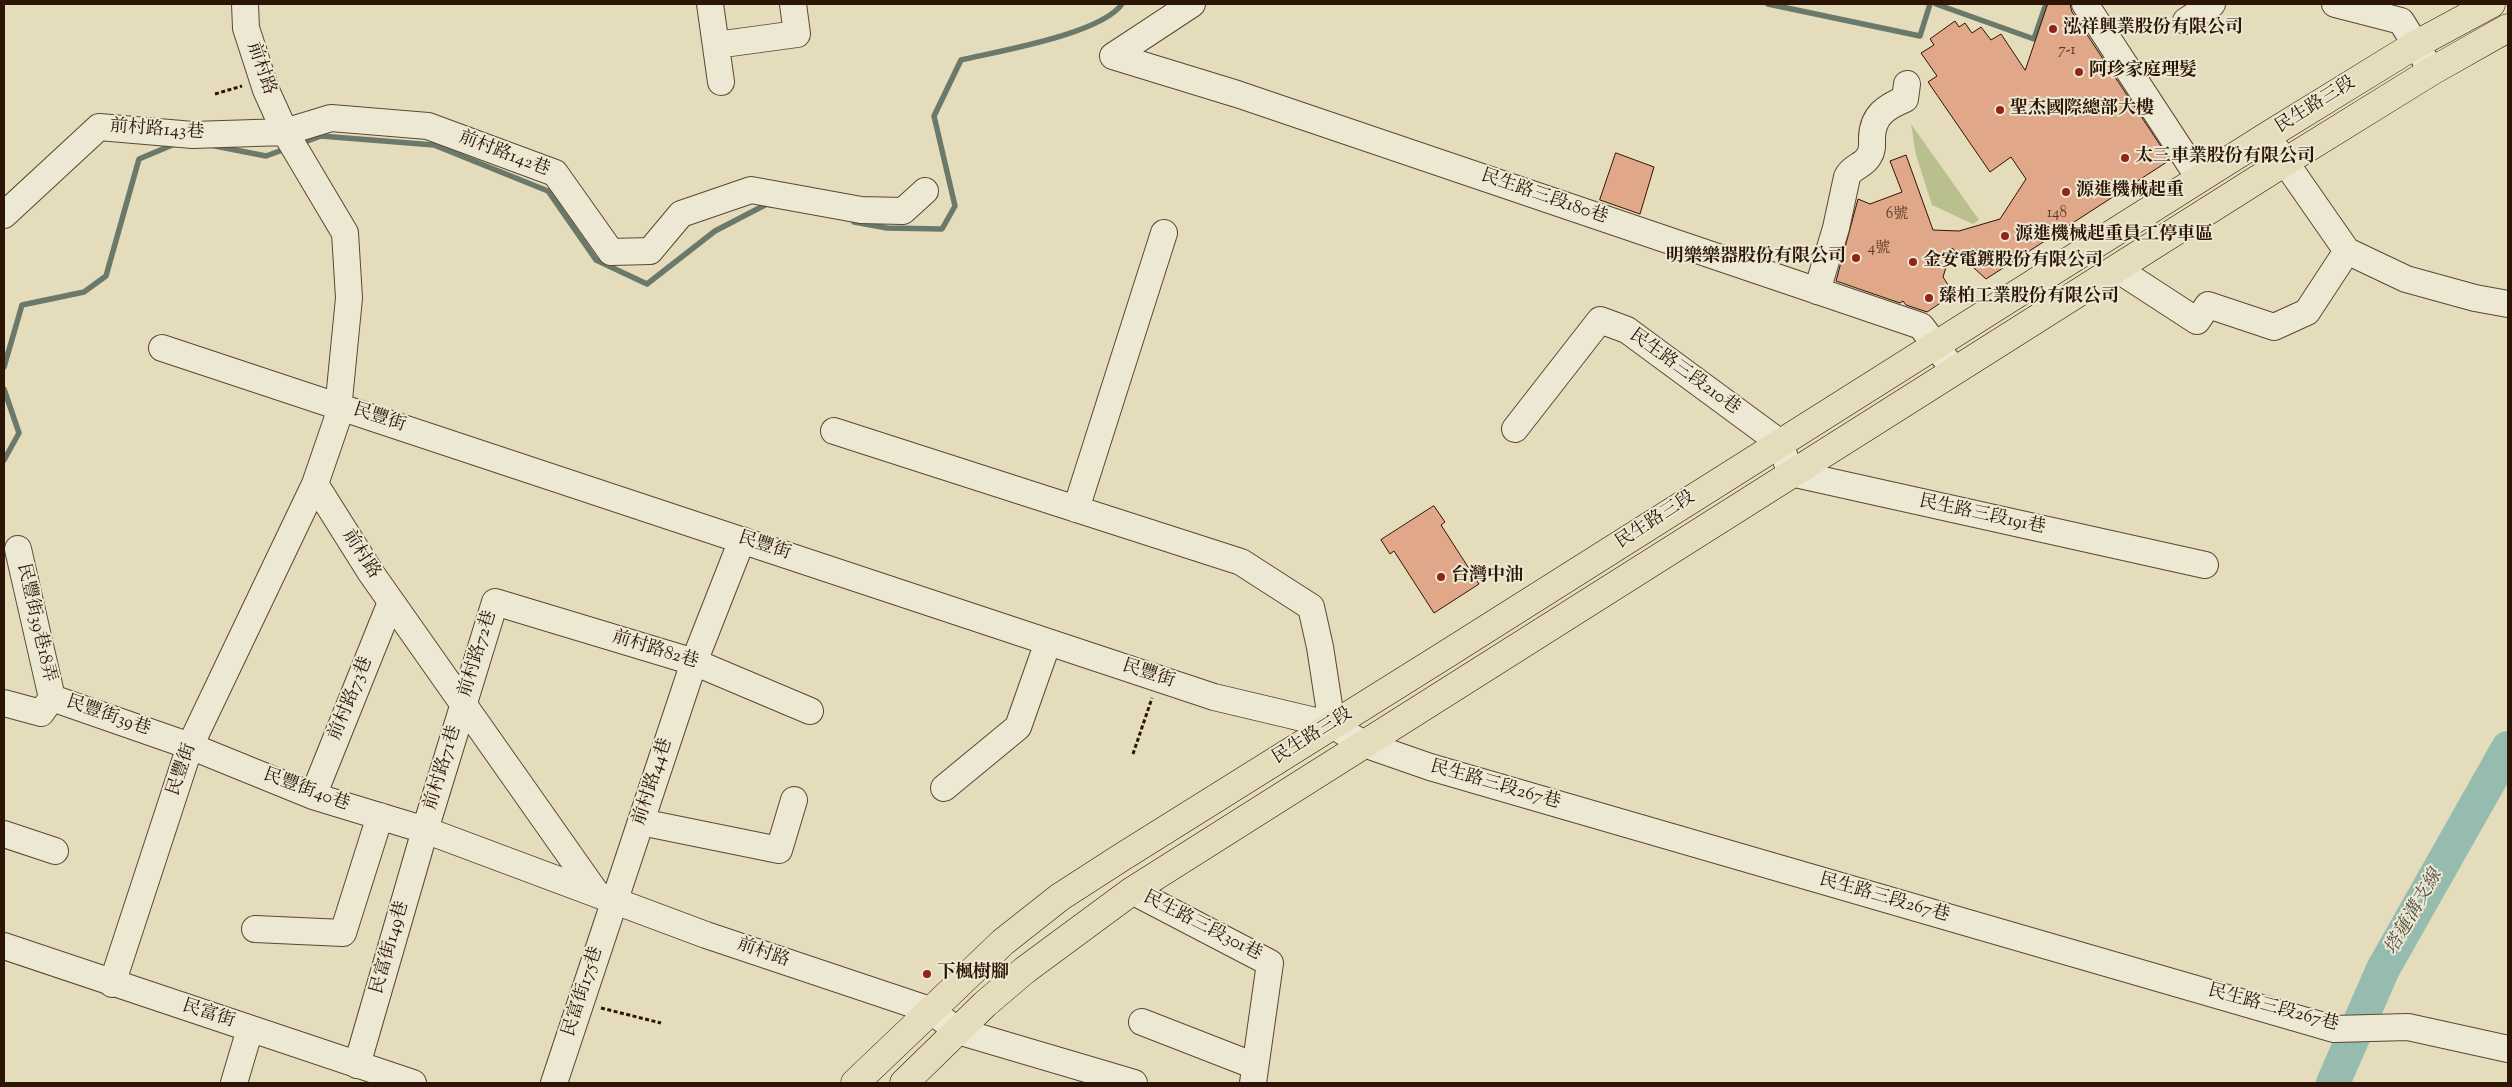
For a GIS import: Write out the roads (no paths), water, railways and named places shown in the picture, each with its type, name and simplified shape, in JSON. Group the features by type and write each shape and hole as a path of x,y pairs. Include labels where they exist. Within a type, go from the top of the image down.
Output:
{"main road":[{"name":"民生路三段","path":"855,1083 1003,942 1060,897 2199,178 2415,45 2490,4"},
{"name":"民生路三段","path":"904,1083 985,1004 1025,970 1132,891 2285,162 2432,71 2508,28"}],"street":[{"name":"前村路","path":"245,4 246,28 266,90 285,132 309,169 345,233 349,298 337,405"},
{"path":"710,4 721,82"},
{"path":"716,44 796,34 794,4"},
{"name":"民生路三段180巷","path":"1192,4 1113,56 1246,97 1921,326 1954,370"},
{"path":"2085,4 2199,178"},
{"path":"2186,21 2212,4"},
{"path":"2335,4 2401,21 2432,71"},
{"path":"1817,291 1836,228 1850,170 1869,157 1873,148 1874,124 1879,113 1886,106 1905,99 1907,84"},
{"name":"前村路142巷","path":"285,132 332,118 428,126 555,173 611,252 650,251 681,214 751,190 861,210 903,211 925,191"},
{"name":"前村路143巷","path":"4,215 99,127 193,135 285,132"},
{"path":"2267,136 2347,252 2406,279 2475,298 2508,304"},
{"path":"1076,509 1164,233"},
{"path":"2117,269 2197,321 2208,306 2274,327 2307,312 2347,252"},
{"name":"民生路三段210巷","path":"1515,428 1600,320 1627,330 1779,442"},
{"name":"民豐街","path":"162,348 1214,697 1332,725 1364,744"},
{"path":"315,484 338,420 337,405"},
{"path":"834,431 1241,562 1311,607 1332,725"},
{"path":"1779,442 1791,473"},
{"name":"民生路三段191巷","path":"1791,473 2206,565"},
{"name":"前村路","path":"315,484 392,602 463,705 606,898"},
{"name":"民豐街","path":"112,984 190,746 315,484"},
{"name":"前村路44巷","path":"606,898 641,822 694,662 742,540"},
{"name":"民豐街39巷18弄","path":"18,549 52,698"},
{"name":"前村路73巷","path":"314,796 392,602"},
{"name":"前村路82巷","path":"495,602 694,662 810,710"},
{"name":"前村路72巷","path":"463,705 495,602"},
{"path":"944,788 1018,727 1048,642"},
{"name":"民豐街39巷","path":"4,703 41,713 52,698 190,746"},
{"name":"前村路71巷","path":"425,830 463,705"},
{"name":"民生路三段267巷","path":"1364,744 1430,767 2334,1029 2408,1027 2508,1050"},
{"name":"民豐街40巷","path":"190,746 314,796 425,830"},
{"path":"641,822 779,850 794,800"},
{"path":"255,929 343,933 380,816"},
{"name":"前村路","path":"425,830 606,898 930,1010 958,1031"},
{"name":"民富街149巷","path":"357,1065 425,830"},
{"path":"4,834 55,851"},
{"name":"民生路三段301巷","path":"1132,891 1270,962 1254,1075"},
{"name":"民富街175巷","path":"554,1083 581,1003 606,898"},
{"name":"民富街","path":"4,946 112,984 413,1083"},
{"path":"1142,1022 1254,1075"},
{"path":"234,1083 250,1029"},
{"path":"958,1031 1134,1083"}],"waterway":[{"path":"854,222 887,228 942,229 955,206 934,116 961,60 1072,33 1111,15 1122,4"},
{"path":"1768,4 1920,36 1930,4"},
{"path":"1936,4 2034,39 2046,4"},
{"path":"299,144 321,136 434,145 548,191 596,260 647,284 715,231 767,204 771,205"},
{"path":"4,367 22,305 84,292 106,276 139,159 177,143"},
{"path":"215,146 266,156 288,148"},
{"path":"4,389 19,433 4,460"},
{"name":"塔蓮溝支線","path":"2333,1083 2383,969 2508,748"}],"place":[{"name":"泓祥興業股份有限公司","path":"2053,29"},
{"name":"阿珍家庭理髮","path":"2079,72"},
{"name":"聖杰國際總部大樓","path":"2000,110"},
{"name":"太三車業股份有限公司","path":"2125,158"},
{"name":"源進機械起重","path":"2066,192"},
{"name":"源進機械起重員工停車區","path":"2005,236"},
{"name":"明樂樂器股份有限公司","path":"1856,258"},
{"name":"金安電鍍股份有限公司","path":"1913,262"},
{"name":"臻柏工業股份有限公司","path":"1929,298"},
{"name":"台灣中油","path":"1441,577"},
{"name":"下楓樹腳","path":"927,974"}]}
